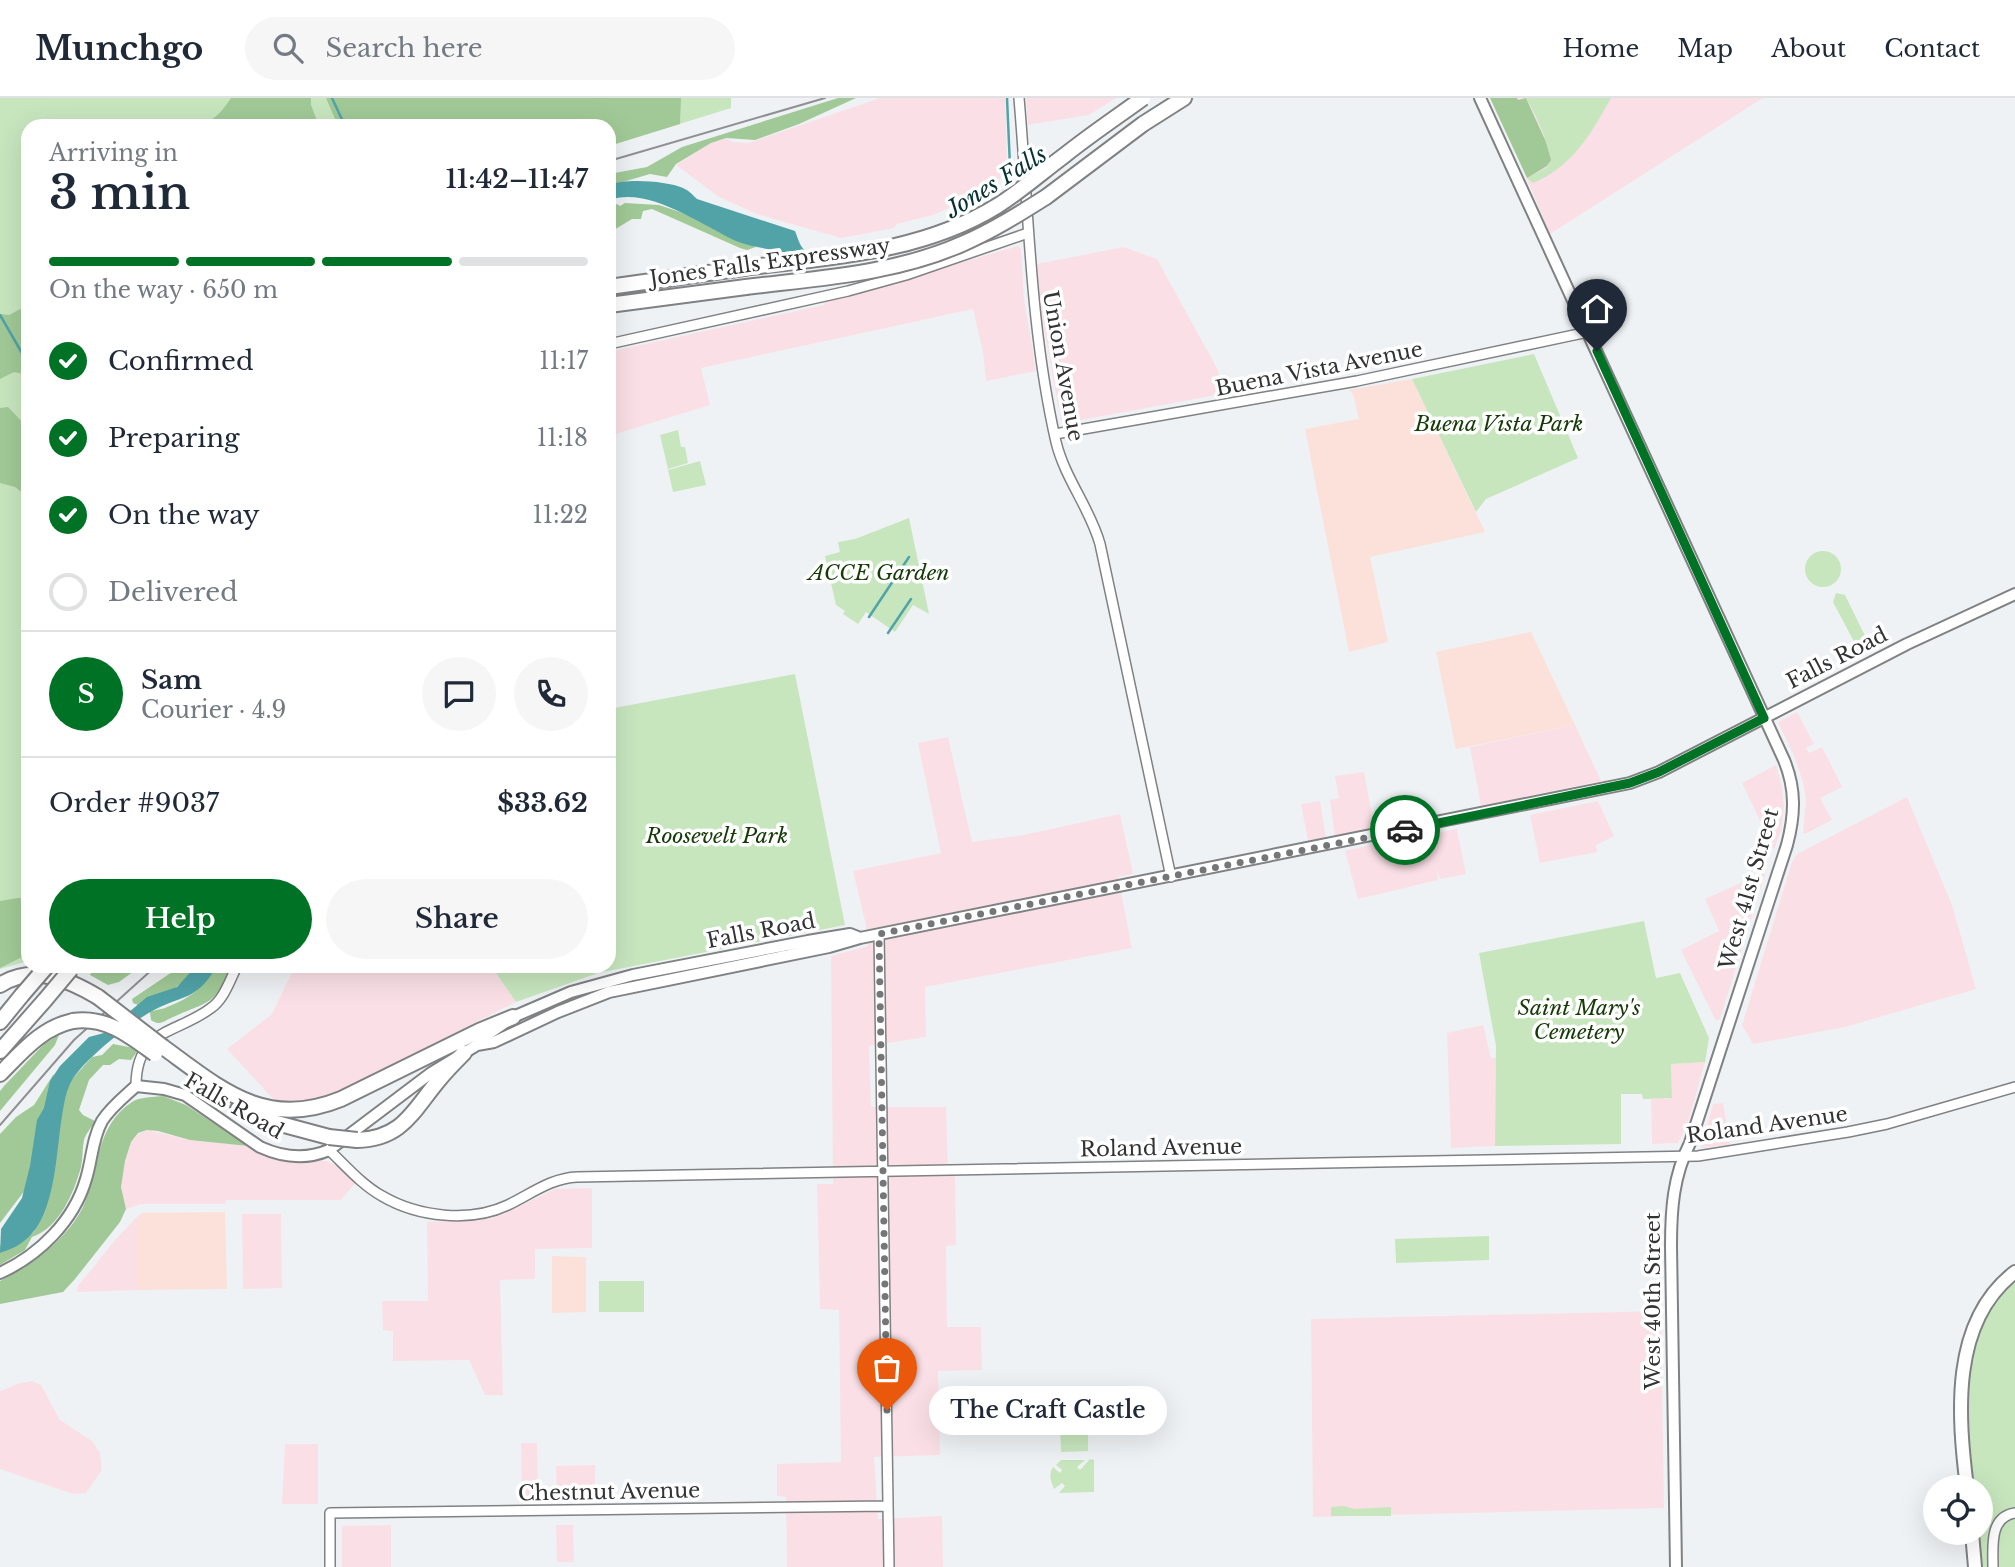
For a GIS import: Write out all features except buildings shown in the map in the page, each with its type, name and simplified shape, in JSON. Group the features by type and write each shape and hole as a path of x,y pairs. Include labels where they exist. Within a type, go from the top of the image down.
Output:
{"highway":[{"name":"Jones Falls Expressway","path":"616,286 879,250 954,227 995,207 1143,98"},
{"name":"Jones Falls Expressway","path":"616,304 892,267 961,245 1046,197 1143,124 1184,98"},
{"path":"0,1022 41,973"},
{"path":"0,1051 67,973"},
{"path":"0,985 16,977 44,975 62,978 98,997 159,1050 244,1112 329,1144 369,1140 388,1134 405,1122 425,1100 437,1081 471,1049"},
{"path":"0,1074 38,1037 57,1025 88,1020 112,1026 159,1050 238,1099 262,1108 298,1110 341,1099 513,1017"}],"main road":[{"name":"West 41st Street","path":"1480,98 1790,778 1794,795 1793,820 1787,845 1723,1042"},
{"name":"Falls Road","path":"471,1049 494,1042 609,992 829,947 879,934 1618,787 1659,772 1898,649 2015,594"},
{"name":"Falls Road","path":"136,1086 164,1089 185,1095 271,1152 308,1156 471,1049 513,1017 570,992 623,977 818,939 850,934 860,938"},
{"name":"West 40th Street","path":"1676,1567 1671,1223 1675,1182 1723,1042"},
{"path":"0,1273 55,1234 71,1214 82,1194 95,1139 103,1121 110,1110 136,1086"},
{"path":"1966,1475 1961,1419 1965,1361 1982,1309 1990,1296 2015,1272"},
{"path":"1973,1545 1975,1567"}],"street":[{"name":"Union Avenue","path":"1019,98 1034,307 1055,435 1068,476 1088,511 1100,544 1171,877"},
{"path":"616,342 848,291 906,275 1028,233"},
{"name":"Buena Vista Avenue","path":"1055,435 1357,381 1588,332"},
{"path":"879,934 890,1567"},
{"path":"136,1086 140,1061 152,1041 170,1028 213,1007 221,998 234,973"},
{"name":"Roland Avenue","path":"329,1144 381,1196 408,1207 450,1215 472,1215 490,1212 566,1177 1698,1156 1887,1124 2015,1087"},
{"name":"Chestnut Avenue","path":"330,1567 330,1513 888,1506"},
{"path":"1993,1567 1993,1541 1997,1524 2005,1515 2015,1513"}],"shaded area":[{"path":"880,98 1005,98 1007,159 1000,179 982,193 933,215 897,224 894,228 841,238 757,214 719,197 676,165 711,143 726,138 733,142 749,143"},
{"path":"1026,98 1116,98 1089,115 1028,125"},
{"path":"1493,98 1763,98 1550,234"},
{"path":"1018,246 1021,249 1024,299 1036,371 986,381 983,352 973,309 701,368 710,405 616,434 616,350 824,305 825,302"},
{"path":"1123,247 1157,259 1218,370 1222,394 1065,423 1061,421 1039,301 1037,264"},
{"path":"1412,379 1485,532 1370,557 1388,642 1349,652 1305,429 1359,419 1353,394 1349,390"},
{"path":"1531,632 1575,725 1456,749 1436,652"},
{"path":"1797,712 1814,744 1806,748 1809,753 1822,747 1842,787 1820,798 1832,820 1805,834 1806,799 1803,782 1778,722"},
{"path":"1575,725 1601,781 1481,806 1470,747"},
{"path":"948,737 972,842 1023,835 1120,814 1133,874 1118,877 1132,948 925,987 926,1037 869,1046 871,1107 946,1107 948,1169 955,1170 956,1245 946,1246 947,1327 981,1327 982,1370 938,1371 940,1455 874,1457 878,1519 942,1516 943,1567 787,1567 786,1497 777,1496 777,1464 841,1462 839,1310 820,1309 817,1184 833,1184 831,956 868,946 866,925 853,871 941,853 918,743"},
{"path":"1776,765 1784,807 1781,830 1774,850 1742,783"},
{"path":"1364,772 1374,827 1335,836 1330,800 1339,798 1335,776"},
{"path":"1907,797 1952,905 1976,989 1845,1027 1753,1044 1742,1025 1792,862 1797,854"},
{"path":"1320,801 1326,838 1308,841 1301,804"},
{"path":"1598,801 1614,836 1596,845 1597,852 1540,863 1530,815"},
{"path":"1404,802 1411,836 1430,833 1432,841 1431,834 1457,829 1466,874 1440,879 1437,869 1438,880 1358,899 1345,851 1400,838 1397,822 1384,825 1381,807"},
{"path":"1765,874 1720,1019 1716,1021 1681,950 1719,931 1705,899"},
{"path":"292,973 496,973 516,1002 354,1084 319,1099 288,1103 274,1100 227,1049 272,1014"},
{"path":"1483,1025 1491,1058 1496,1058 1495,1146 1451,1148 1447,1033"},
{"path":"1705,1062 1687,1126 1678,1143 1652,1144 1651,1099 1672,1098 1671,1064"},
{"path":"1723,1103 1730,1145 1701,1148 1713,1104"},
{"path":"147,1130 190,1140 248,1146 262,1155 282,1161 327,1161 339,1166 356,1182 341,1200 226,1200 225,1204 141,1204 126,1209 121,1187 125,1161 131,1142 138,1134"},
{"path":"592,1188 592,1248 535,1249 535,1279 500,1280 503,1395 485,1395 469,1360 393,1361 393,1331 383,1330 382,1301 428,1301 427,1222 487,1219 555,1189"},
{"path":"225,1212 227,1289 137,1290 137,1217 142,1213"},
{"path":"242,1214 281,1214 282,1288 243,1289"},
{"path":"137,1217 137,1290 77,1292 78,1286"},
{"path":"552,1256 586,1257 586,1312 552,1313"},
{"path":"1661,1311 1664,1508 1313,1517 1311,1319"},
{"path":"32,1381 41,1385 60,1420 92,1441 100,1453 102,1470 86,1493 73,1494 0,1469 0,1391"},
{"path":"521,1443 537,1443 538,1497 522,1497"},
{"path":"285,1444 318,1444 318,1504 282,1504"},
{"path":"595,1465 595,1498 557,1499 556,1466"},
{"path":"391,1525 391,1567 342,1567 342,1526"},
{"path":"556,1525 573,1525 574,1562 557,1562"}],"green space":[{"path":"0,98 731,98 731,108 616,144 616,119 21,119 21,963 0,969"},
{"path":"231,98 311,98 316,119 212,119"},
{"path":"326,98 681,98 680,124 616,144 616,119 335,119"},
{"path":"838,98 856,98 799,124 755,140 726,138 711,143 676,164 667,177 650,174 616,184 616,173 647,167 682,147"},
{"path":"1490,98 1526,98 1546,142 1551,160 1547,166 1527,178"},
{"path":"1526,98 1611,98 1588,136 1570,159 1533,183 1527,178 1547,167 1549,154 1543,133"},
{"path":"625,203 659,205 686,214 756,247 747,250 740,248 652,209 643,211 641,219 632,219 616,229 616,204 620,206"},
{"path":"21,309 21,374 14,372 0,379 0,314 9,315"},
{"name":"Buena Vista Park","path":"1534,354 1578,458 1486,499 1476,512 1412,379"},
{"path":"8,407 21,421 21,492 0,483 0,408"},
{"path":"678,430 688,463 668,469 660,435"},
{"path":"700,461 706,485 673,492 668,470"},
{"name":"ACCE Garden","path":"909,518 929,614 913,605 895,632 866,612 858,624 843,614 845,611 836,605 825,556 840,552 838,542 855,539"},
{"path":"1823,551 1836,556 1841,569 1836,582 1823,587 1810,582 1805,569 1810,556"},
{"path":"1836,593 1845,595 1869,644 1866,651 1859,651 1833,602"},
{"name":"Roosevelt Park","path":"795,674 845,925 616,970 616,708"},
{"path":"21,898 21,958 0,968 0,901"},
{"name":"Saint Mary's Cemetery","path":"1644,921 1656,978 1680,973 1709,1038 1705,1062 1671,1064 1672,1098 1643,1099 1642,1094 1621,1094 1621,1144 1495,1146 1496,1046 1479,953"},
{"path":"131,973 119,982 108,985 90,975"},
{"path":"171,973 190,973 175,988 138,1005 133,1003 132,999"},
{"path":"211,973 229,973 209,1001 161,1023 151,1020 150,1012 189,996"},
{"name":"Roosevelt Park","path":"496,973 598,973 516,1002"},
{"path":"59,1035 55,1045 0,1111 0,1091 44,1044"},
{"path":"113,1044 139,1049 131,1060 119,1059 110,1065 103,1065 89,1080 79,1110 95,1121 84,1140 81,1167 70,1198 58,1218 32,1237 25,1250 0,1265 0,1246 26,1238 34,1232 64,1088 92,1057 102,1055"},
{"path":"53,1075 35,1177 0,1223 0,1134 16,1117 34,1105"},
{"path":"163,1096 186,1105 248,1146 190,1140 158,1131 138,1133 131,1142 125,1161 121,1187 126,1209 120,1222 75,1279 63,1292 0,1304 0,1281 47,1250 76,1219 83,1207 104,1136 111,1123 135,1100"},
{"path":"1489,1236 1489,1260 1396,1263 1395,1239"},
{"path":"2015,1276 2015,1567 1978,1567 1977,1545 1993,1545 1993,1475 1969,1475 1965,1393 1972,1347 1979,1324 1989,1303"},
{"path":"599,1281 644,1281 644,1312 599,1312"},
{"path":"1060,1422 1088,1423 1088,1451 1061,1452"},
{"path":"1090,1459 1094,1460 1094,1492 1059,1493 1065,1486 1062,1483 1054,1489 1051,1473 1053,1467 1060,1473 1062,1470 1056,1465 1061,1460 1085,1460 1077,1467 1080,1470"},
{"path":"1344,1506 1354,1509 1391,1507 1391,1516 1331,1516 1331,1507"}],"water":[{"name":"Jones Falls","path":"1142,98 1184,98 1119,134 1047,189 987,228 921,255 851,272 805,275 782,254 736,241 657,202 640,198 616,199 616,183 646,181 676,186 685,189 697,199 795,231 805,251 825,255 849,253 908,239 990,209 1018,191 1118,112"},
{"path":"190,973 213,973 196,991 154,1010 122,1032 87,1061 72,1080 64,1107 53,1183 43,1217 24,1241 0,1253 1,1229 22,1198 37,1120 44,1108 50,1081 60,1066 89,1037 104,1033 147,997 177,987"}],"pier":[{"name":"Jones Falls","path":"1135,98 1188,98 1048,193 923,259 799,277 781,258 768,254 809,249 823,251 859,248 907,236 968,215 1002,199"}],"waterway":[{"path":"332,98 342,119"},
{"path":"1007,98 1011,189"},
{"path":"0,315 21,351"},
{"path":"869,617 909,557"},
{"path":"888,633 911,599"}],"tram line":[{"path":"616,159 825,98"},
{"path":"0,1125 74,1040 148,973"}],"way so far":[{"path":"887,1410 879,934 1405,830"}],"place":[{"name":"The Craft Castle","path":"887,1410"}],"route":[{"path":"1405,830 1640,780 1764,718 1597,351"}]}
